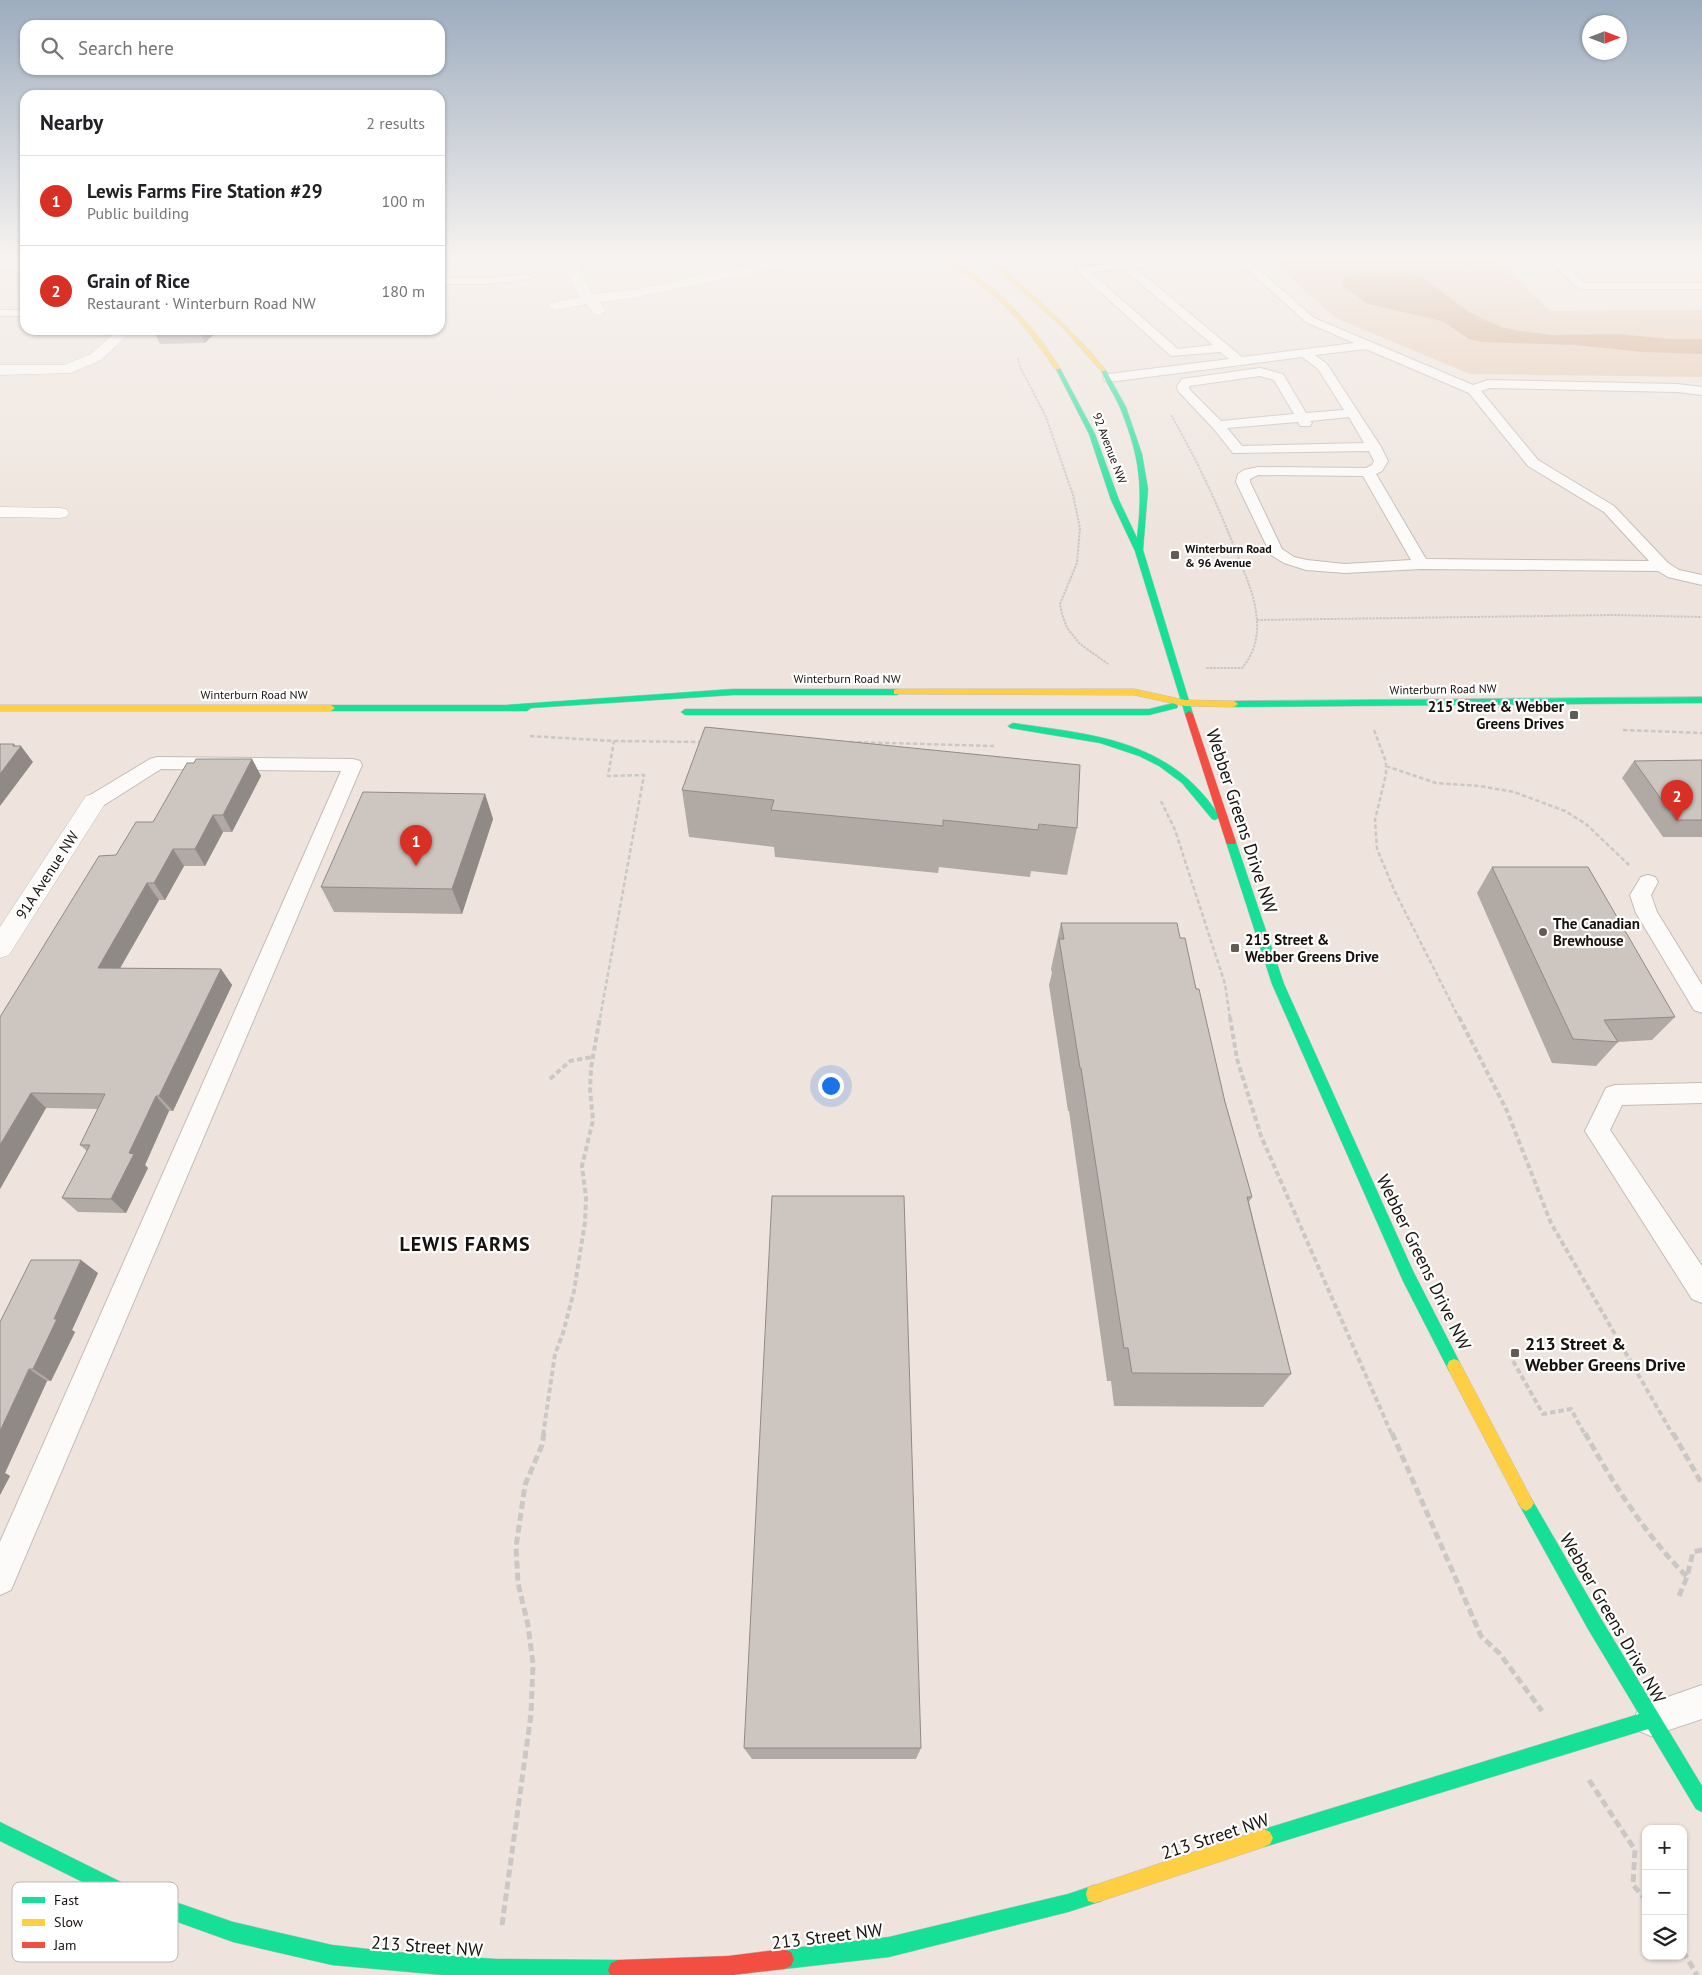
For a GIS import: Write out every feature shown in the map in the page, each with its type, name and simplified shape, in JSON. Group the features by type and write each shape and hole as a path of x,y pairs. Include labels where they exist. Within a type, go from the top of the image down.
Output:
{"main road":[{"name":"92 Avenue NW","path":"1047,351 1062,375 1092,434 1114,500 1139,551 1185,703"},
{"name":"92 Avenue NW","path":"1089,351 1109,378 1123,406 1134,435 1144,481 1139,551"},
{"name":"Winterburn Road NW","path":"509,707 733,692 1134,692 1185,703 1266,704 1702,700"},
{"name":"Winterburn Road NW","path":"669,712 1149,712 1185,703"},
{"name":"Webber Greens Drive NW","path":"1185,703 1278,984 1408,1276 1511,1476 1594,1623 1702,1803"},
{"name":"Winterburn Road NW","path":"0,708 509,707 631,711"},
{"path":"862,712 988,724"},
{"path":"1006,725 1086,739 1122,748 1158,762 1176,773 1197,791 1230,839"},
{"name":"213 Street NW","path":"178,1913 233,1932 393,1968 598,1971 728,1966 890,1947 1068,1903 1290,1829 1651,1719"},
{"name":"213 Street NW","path":"0,1831 101,1882"}],"street":[{"path":"0,370 66,370 82,364 105,351"},
{"path":"0,512 60,513"},
{"name":"91A Avenue NW","path":"0,948 94,802"}],"lane":[{"path":"1173,351 1175,353 1193,351"},
{"path":"1227,351 1240,362"},
{"path":"1109,378 1319,351"},
{"path":"1382,351 1473,390 1533,463 1609,509 1662,566 1674,574 1702,580"},
{"path":"1305,353 1323,367 1374,447 1381,462 1377,468 1368,472 1258,472 1249,473 1243,477 1243,482 1276,552 1285,560 1320,567 1421,564 1662,566"},
{"path":"1324,449 1307,425 1279,377 1260,372 1186,382 1183,386 1184,391 1218,425 1238,450 1287,450 1324,449 1374,447"},
{"path":"1473,390 1488,384 1676,388 1702,392"},
{"path":"1218,425 1307,425 1325,415 1352,413"},
{"path":"1325,415 1350,448"},
{"path":"1278,439 1287,450"},
{"path":"1368,472 1421,564"},
{"path":"0,1580 353,765 157,763 94,802"},
{"path":"1648,882 1640,895 1647,912 1702,1004"},
{"path":"1702,1093 1615,1095 1597,1131 1702,1290"},
{"path":"1651,1719 1702,1702"}],"path":[{"path":"1017,351 1020,367 1046,417 1073,496 1080,528 1077,563 1060,604 1062,614 1067,628 1080,644 1104,662"},
{"path":"1167,409 1196,459 1245,574 1257,620 1255,643 1251,658 1242,668"},
{"path":"1257,620 1614,615 1702,617"},
{"path":"1374,730 1386,762 1374,820 1377,849 1395,892 1507,1111 1551,1223 1702,1484"},
{"path":"527,736 614,741 703,742"},
{"path":"496,1969 531,1704 533,1664 528,1625 518,1583 516,1547 525,1485 542,1445 554,1354 563,1333 574,1291 585,1222 586,1198 582,1166 593,1120 591,1068 644,775 608,776 614,741"},
{"path":"849,742 996,746"},
{"path":"1386,766 1436,783 1480,786 1514,792 1565,810 1586,824 1603,843 1648,882"},
{"path":"1158,797 1175,830 1224,984 1237,1059 1261,1136 1481,1636 1500,1654"},
{"path":"550,1079 570,1060 593,1057"},
{"path":"1513,1361 1543,1414 1571,1409 1610,1479 1638,1522 1664,1556 1688,1577"},
{"path":"1679,1596 1688,1577 1693,1552 1702,1550"},
{"path":"1635,1850 1633,1885 1642,1895"},
{"path":"1687,1959 1697,1975"}],"shaded area":[{"path":"1415,351 1702,351 1702,377 1470,374"},
{"path":"1636,351 1702,351 1702,354"}],"building":[{"path":"705,727 1080,765 1077,828 1039,824 1038,830 943,820 943,826 771,810 774,800 682,790"},
{"path":"0,744 21,746 0,774"},
{"path":"196,759 252,759 223,815 213,815 195,849 173,849 154,883 147,883 98,968 221,969 159,1096 156,1096 129,1153 134,1154 111,1199 62,1198 90,1145 80,1145 105,1094 31,1093 0,1145 0,1017 99,856 116,855 136,822 153,822 187,763 194,763"},
{"path":"1702,760 1702,820 1676,820 1634,761"},
{"path":"363,792 485,794 452,889 321,887"},
{"path":"1492,867 1588,867 1675,1017 1604,1020 1618,1042 1573,1039"},
{"path":"1061,923 1177,923 1180,938 1185,938 1196,989 1199,989 1225,1102 1252,1197 1247,1197 1291,1374 1132,1373 1128,1348 1124,1348 1059,939 1064,939"},
{"path":"772,1196 904,1196 921,1748 744,1748"},
{"path":"31,1260 81,1260 54,1319 57,1319 33,1369 29,1369 0,1431 0,1322"}],"traffic: fast":[{"path":"1057,368 1092,434 1115,500 1139,551 1189,714"},
{"path":"1103,370 1123,407 1142,468 1144,498 1139,550"},
{"path":"509,707 733,692 897,692"},
{"path":"1234,704 1702,700"},
{"path":"685,712 1149,712 1174,706"},
{"path":"331,708 527,708"},
{"path":"1013,726 1100,740 1143,754 1180,776 1199,795 1215,817"},
{"path":"1231,842 1278,984 1408,1276 1454,1366"},
{"path":"1526,1503 1594,1623 1702,1803"},
{"path":"1264,1838 1651,1719"},
{"path":"0,1831 101,1882"},
{"path":"784,1959 889,1947 1068,1903 1095,1894"},
{"path":"178,1913 233,1932 332,1955 395,1962 496,1969 618,1970"}],"traffic: slow":[{"path":"1046,351 1057,368"},
{"path":"1088,351 1103,370"},
{"path":"897,692 1134,692 1185,703 1234,704"},
{"path":"0,708 331,708"},
{"path":"1454,1366 1526,1503"},
{"path":"1095,1894 1264,1838"}],"traffic: jam":[{"path":"1189,714 1231,842"},
{"path":"618,1970 728,1966 784,1959"}],"place":[{"name":"Winterburn Road & 96 Avenue","path":"1175,555"},
{"name":"215 Street & Webber Greens Drives","path":"1574,715"},
{"name":"Grain of Rice","path":"1677,821"},
{"name":"Lewis Farms Fire Station #29","path":"416,866"},
{"name":"The Canadian Brewhouse","path":"1543,932"},
{"name":"215 Street & Webber Greens Drive","path":"1235,948"},
{"name":"213 Street & Webber Greens Drive","path":"1515,1353"}],"district":[{"name":"LEWIS FARMS","path":"465,1244"}]}
